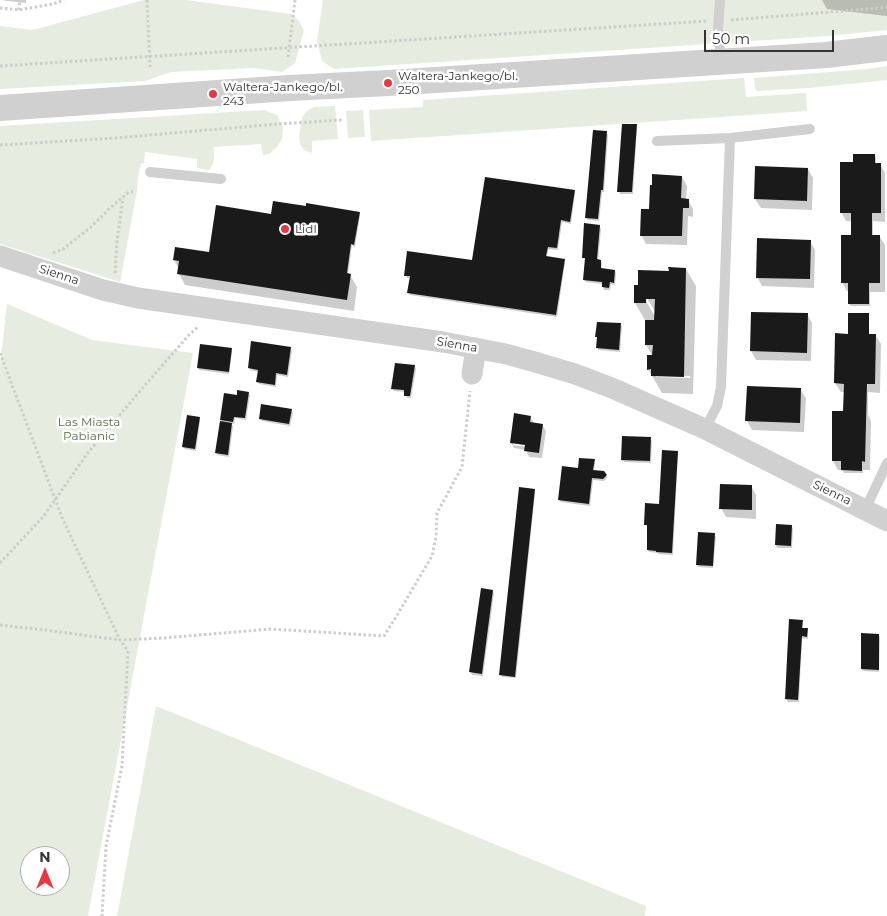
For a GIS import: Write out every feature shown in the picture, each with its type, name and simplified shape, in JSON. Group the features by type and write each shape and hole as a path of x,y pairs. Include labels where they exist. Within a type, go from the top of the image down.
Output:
{"street":[{"path":"0,108 826,55 887,48"},
{"name":"Sienna","path":"0,256 103,290 138,298 443,342 535,362 612,388 705,429 887,521"},
{"path":"472,374 476,348"}],"lane":[{"path":"720,0 718,30 722,62"},
{"path":"657,141 730,138 810,129"},
{"path":"705,429 717,406 721,387 730,138"},
{"path":"150,172 221,179"},
{"path":"866,510 887,464"}],"path":[{"path":"19,10 20,0"},
{"path":"0,8 19,10 53,4 64,0"},
{"path":"147,0 150,67"},
{"path":"288,57 295,0"},
{"path":"0,66 718,21 887,7"},
{"path":"0,145 342,120"},
{"path":"45,256 64,250 129,192 133,192"},
{"path":"115,277 122,198"},
{"path":"0,563 42,517 87,454 140,391 188,336 202,324"},
{"path":"0,353 62,520 120,640 128,651 122,766 106,846 102,916"},
{"path":"0,625 120,640 271,629 384,636 432,556 436,537 437,513 462,467 472,374"}],"green space":[{"path":"144,0 186,0 291,14 299,21 304,30 295,63 282,72 253,68 171,72 145,81 0,89 0,26 33,30"},
{"path":"323,0 887,0 887,30 827,36 334,69 322,61 317,41"},
{"path":"887,66 887,80 809,88 757,91 755,88 754,78"},
{"path":"744,78 746,97 806,93 807,111 371,141 369,110 423,107 423,100"},
{"path":"335,106 338,139 312,141 312,153 304,150 300,144 299,137 302,117 314,107"},
{"path":"264,110 277,115 283,128 282,139 269,154 263,155 261,144 214,147 213,164 209,170 197,168 197,159 145,152 144,164 141,163 138,176 137,191 120,282 0,244 0,126"},
{"path":"363,110 365,137 348,138 346,111"},
{"name":"Las Miasta Pabianic","path":"7,304 92,340 193,353 88,916 0,916 0,365"},
{"path":"156,706 646,906 645,916 117,916"}],"building":[{"path":"622,124 637,124 632,192 617,192"},
{"path":"593,130 607,131 603,190 601,190 598,219 585,218"},
{"path":"853,154 875,154 875,163 881,163 881,213 872,213 872,235 880,235 880,283 869,283 869,304 848,304 848,283 841,283 841,235 851,235 851,213 840,213 840,162 853,162"},
{"path":"755,166 808,168 807,201 754,199"},
{"path":"652,174 682,176 681,198 689,199 689,208 683,208 682,236 640,236 641,209 649,209"},
{"path":"485,177 575,190 570,222 561,220 557,248 548,247 546,256 565,259 556,315 407,293 410,276 404,276 407,251 472,260"},
{"name":"Lidl","path":"273,201 306,206 306,203 360,212 354,245 351,244 347,273 351,274 347,300 177,274 179,261 173,260 175,247 209,252 216,205 271,214"},
{"path":"584,223 600,225 597,259 601,260 601,268 615,270 614,283 610,282 609,288 602,287 602,282 583,280 585,258 582,258"},
{"path":"757,238 811,240 810,279 756,278"},
{"path":"668,267 686,268 684,377 651,376 651,369 647,370 647,355 652,355 653,345 645,345 645,320 654,320 655,299 646,299 646,303 634,303 634,285 638,285 638,270 669,271"},
{"path":"751,312 808,313 807,353 750,351"},
{"path":"848,313 869,313 869,334 876,334 875,384 867,384 865,462 862,461 862,471 841,470 841,461 832,461 832,411 843,411 844,384 834,383 835,333 848,334"},
{"path":"597,322 621,323 619,350 596,348"},
{"path":"251,341 291,347 287,375 276,373 275,385 256,382 258,370 248,368"},
{"path":"200,344 232,348 229,372 197,368"},
{"path":"395,363 415,365 410,396 404,396 404,390 391,389"},
{"path":"747,386 801,388 800,423 745,421"},
{"path":"237,390 249,392 245,418 234,417 233,422 220,420 224,393 237,395"},
{"path":"261,404 292,409 289,424 259,419"},
{"path":"514,413 531,416 530,422 543,424 539,453 524,451 525,445 510,443"},
{"path":"187,415 200,417 195,449 182,447"},
{"path":"220,421 232,423 228,455 215,453"},
{"path":"622,436 651,437 650,461 621,460"},
{"path":"662,450 678,451 672,553 647,550 647,525 644,525 645,503 659,504"},
{"path":"579,458 595,459 593,470 604,471 607,475 603,479 592,478 589,504 558,500 562,466 578,468"},
{"path":"720,484 752,485 752,510 719,509"},
{"path":"519,487 535,489 515,677 499,675"},
{"path":"776,524 792,525 791,546 775,545"},
{"path":"698,532 715,533 713,566 696,565"},
{"path":"481,588 493,590 482,674 469,672"},
{"path":"789,619 803,620 802,628 808,628 807,637 802,636 798,700 785,699"},
{"path":"861,633 879,634 879,670 861,669"}],"place":[{"name":"Waltera-Jankego/bl. 250","path":"388,83"},
{"name":"Waltera-Jankego/bl. 243","path":"213,94"},
{"name":"Lidl","path":"285,229"}]}
